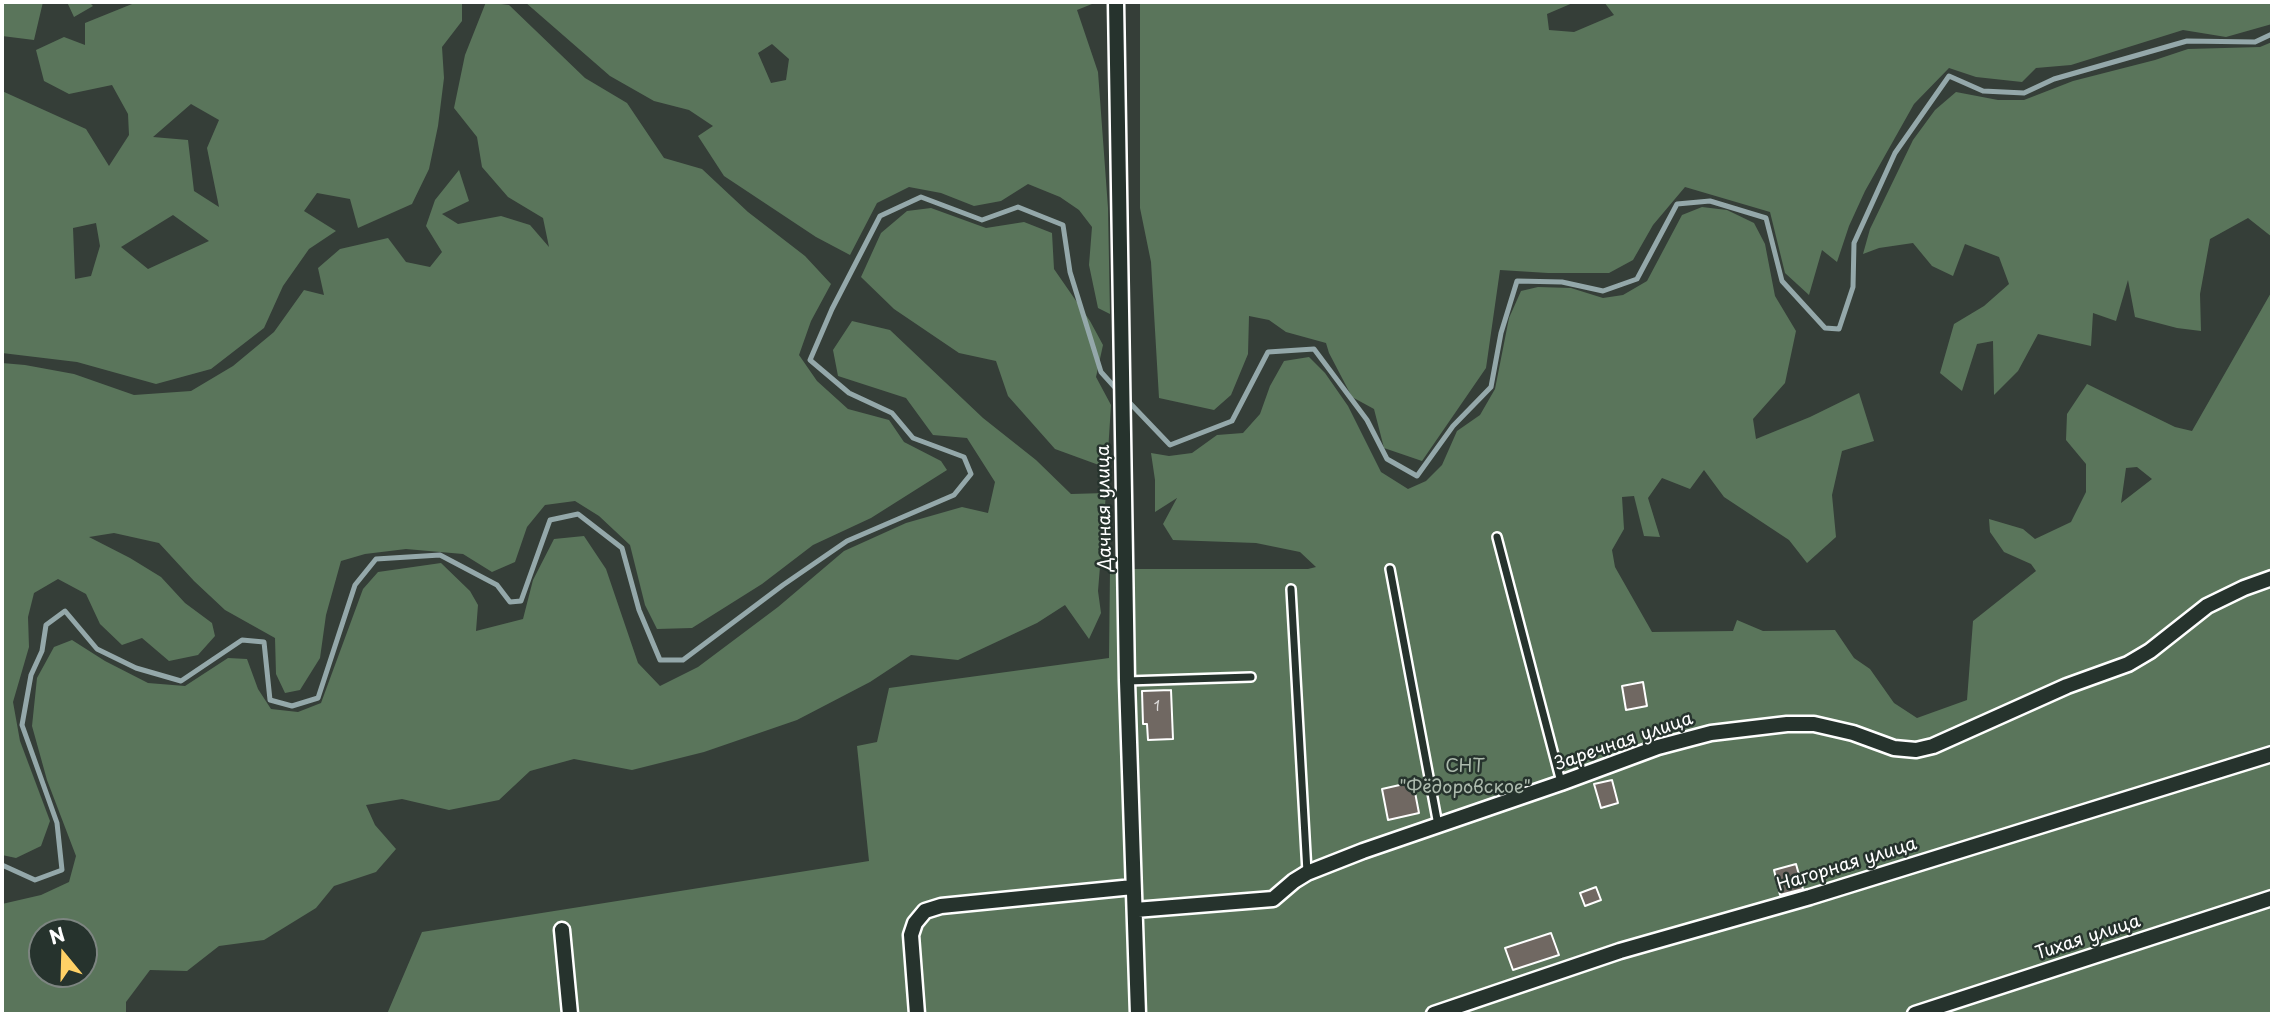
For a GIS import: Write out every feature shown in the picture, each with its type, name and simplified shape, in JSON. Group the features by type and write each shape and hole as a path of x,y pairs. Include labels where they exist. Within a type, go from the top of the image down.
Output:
{"street":[{"name":"Дачная улица","path":"1116,2 1126,681 1138,1014"},
{"name":"Заречная улица","path":"1135,910 1273,899 1307,873 1363,851 1658,747 1710,733 1787,724 1814,724 1853,733 1894,748 1916,750 1933,746 2067,686 2128,664 2150,651 2207,606 2272,578"},
{"name":"Нагорная улица","path":"1435,1014 1620,951 1810,897 2272,754"},
{"path":"917,1014 911,935 915,923 925,912 941,906 1133,887"},
{"name":"Тихая улица","path":"1915,1014 2272,898"},
{"path":"562,930 570,1014"}],"lane":[{"path":"1497,537 1561,783"},
{"path":"1390,569 1438,825"},
{"path":"1291,589 1307,873"},
{"path":"1126,681 1251,677"}],"green space":[{"path":"2,2 43,2 34,40 2,36"},
{"path":"67,2 89,2 93,6 74,17"},
{"path":"137,2 462,2 462,21 442,47 444,78 438,126 429,169 412,204 358,228 350,199 317,193 304,211 336,231 309,249 283,286 264,328 211,369 156,384 77,362 2,353 2,91 86,129 109,166 129,135 128,114 112,85 69,94 44,81 36,50 64,37 85,45 85,23","holes":["191,104 219,120 207,148 219,207 194,191 188,140 153,137","173,215 209,241 148,269 121,247","96,223 100,246 91,276 75,279 73,228"]},
{"path":"486,2 509,5 585,78 627,103 664,158 702,169 748,212 805,256 831,284 811,321 799,355 817,381 848,409 889,420 904,442 941,461 947,470 871,518 813,545 762,584 692,628 657,629 645,605 630,545 599,516 575,501 545,505 527,527 515,562 492,572 463,554 406,549 365,554 341,561 326,615 320,658 300,690 285,693 276,674 275,638 225,610 159,543 114,533 89,537 161,577 185,603 212,623 215,636 198,655 169,661 142,638 122,645 100,624 86,594 58,579 34,593 28,617 29,647 13,702 20,741 50,821 41,846 16,858 2,855 2,363 74,374 134,395 191,391 233,366 274,332 304,290 324,295 318,268 340,249 388,238 406,262 430,267 442,252 426,226 435,200 459,170 469,201 442,214 458,224 501,216 530,225 549,247 543,218 508,197 482,167 477,137 454,108 465,55"},
{"path":"525,2 1097,2 1077,10 1098,72 1108,208 1110,314 1098,308 1089,265 1092,227 1079,210 1060,197 1028,184 1001,201 974,206 941,193 909,187 877,203 850,255 816,237 724,176 698,136 713,126 689,110 654,101 610,76","holes":["772,44 789,59 786,80 771,83 758,53"]},
{"path":"1140,2 1575,2 1547,14 1549,30 1574,32 1614,15 1604,2 2272,2 2272,24 2226,37 2183,30 2071,65 2036,68 2022,82 1976,77 1949,68 1914,104 1865,191 1837,262 1822,250 1809,295 1785,273 1770,212 1685,187 1653,225 1633,260 1609,273 1500,270 1486,368 1422,461 1384,448 1374,409 1352,397 1326,343 1286,332 1269,320 1249,316 1248,354 1231,395 1214,410 1159,398 1151,262 1140,208"},
{"path":"2272,42 2272,237 2248,218 2210,239 2200,294 2201,331 2135,317 2128,280 2116,321 2093,313 2091,346 2038,334 2018,371 1994,395 1993,341 1977,344 1962,391 1940,373 1954,324 1984,306 2009,284 1999,257 1965,244 1953,276 1932,266 1913,243 1879,248 1863,254 1870,229 1913,140 1935,110 1956,92 1998,100 2024,100 2073,81 2188,49 2260,47"},
{"name":"СНТ \"Фёдоровское\"","path":"1702,207 1727,210 1754,223 1765,244 1775,296 1796,331 1785,383 1753,419 1756,439 1859,393 1874,441 1842,451 1832,495 1836,537 1807,563 1789,540 1724,497 1704,470 1690,489 1662,478 1648,498 1660,537 1644,536 1634,496 1622,497 1624,529 1612,550 1615,567 1652,632 1733,631 1737,620 1763,631 1835,630 1854,658 1870,669 1894,703 1917,718 1967,700 1973,621 2036,571 2031,564 2004,552 1990,532 1989,519 2023,529 2035,539 2071,522 2086,492 2086,464 2066,440 2067,414 2087,384 2175,427 2192,431 2272,291 2272,1014 387,1014 422,932 869,861 857,746 877,742 889,688 1109,658 1110,569 1316,567 1300,552 1256,543 1173,540 1163,524 1177,498 1155,512 1155,480 1151,453 1169,456 1192,453 1217,435 1243,433 1260,414 1270,386 1284,361 1309,357 1325,373 1348,406 1381,472 1408,489 1426,481 1442,465 1457,431 1480,415 1495,389 1509,318 1521,291 1538,287 1571,288 1603,298 1623,295 1647,281 1682,215","holes":["2137,467 2152,479 2121,503 2126,468"]},
{"path":"931,208 986,228 1024,222 1052,233 1054,269 1103,345 1096,377 1111,405 1107,468 1055,449 1008,396 996,361 959,353 894,309 861,277 881,233 907,211"},
{"path":"852,321 890,330 983,418 1036,460 1071,494 1106,493 1098,591 1101,613 1089,639 1065,605 1037,623 958,660 911,655 870,682 797,720 704,752 632,770 574,759 530,771 499,800 449,810 402,799 366,805 375,825 396,849 376,872 334,886 316,908 264,940 219,946 187,971 150,970 126,1002 126,1014 2,1014 2,904 41,895 69,882 76,856 47,780 32,726 37,678 54,647 72,640 148,683 185,686 228,658 247,659 258,689 271,709 298,712 321,703 363,589 378,572 441,563 470,591 478,605 476,631 523,619 533,580 554,539 584,536 606,569 638,663 660,686 698,667 778,607 844,551 906,523 962,507 988,513 995,482 967,438 933,435 906,398 838,376 833,350"}],"building":[{"path":"1643,682 1647,706 1626,710 1622,686"},
{"path":"1171,690 1173,739 1148,740 1147,724 1143,724 1142,691"},
{"path":"1612,780 1618,803 1601,808 1594,784"},
{"path":"1413,782 1419,813 1388,820 1382,789"},
{"path":"1796,864 1803,889 1780,895 1774,870"},
{"path":"1596,887 1601,900 1585,906 1580,893"},
{"path":"1551,933 1559,955 1513,970 1505,948"}],"waterway":[{"path":"1127,400 1170,445 1232,421 1268,352 1314,349 1367,420 1387,459 1417,476 1453,426 1491,387 1501,333 1517,281 1562,282 1603,291 1637,279 1677,204 1710,201 1766,218 1782,281 1825,328 1839,329 1853,287 1854,243 1895,153 1949,76 1983,91 2024,93 2054,79 2187,41 2255,42 2272,34"},
{"path":"2,865 35,880 62,870 57,823 22,725 31,675 42,651 46,625 65,611 97,649 136,668 181,681 242,640 264,642 270,700 292,706 318,698 355,585 376,559 440,555 497,585 510,602 521,601 550,520 578,514 622,548 639,610 660,660 683,660 847,541 954,495 971,474 964,457 913,438 892,413 849,393 810,360 832,309 880,216 921,197 982,220 1018,207 1063,225 1070,272 1101,372 1120,393"}]}
